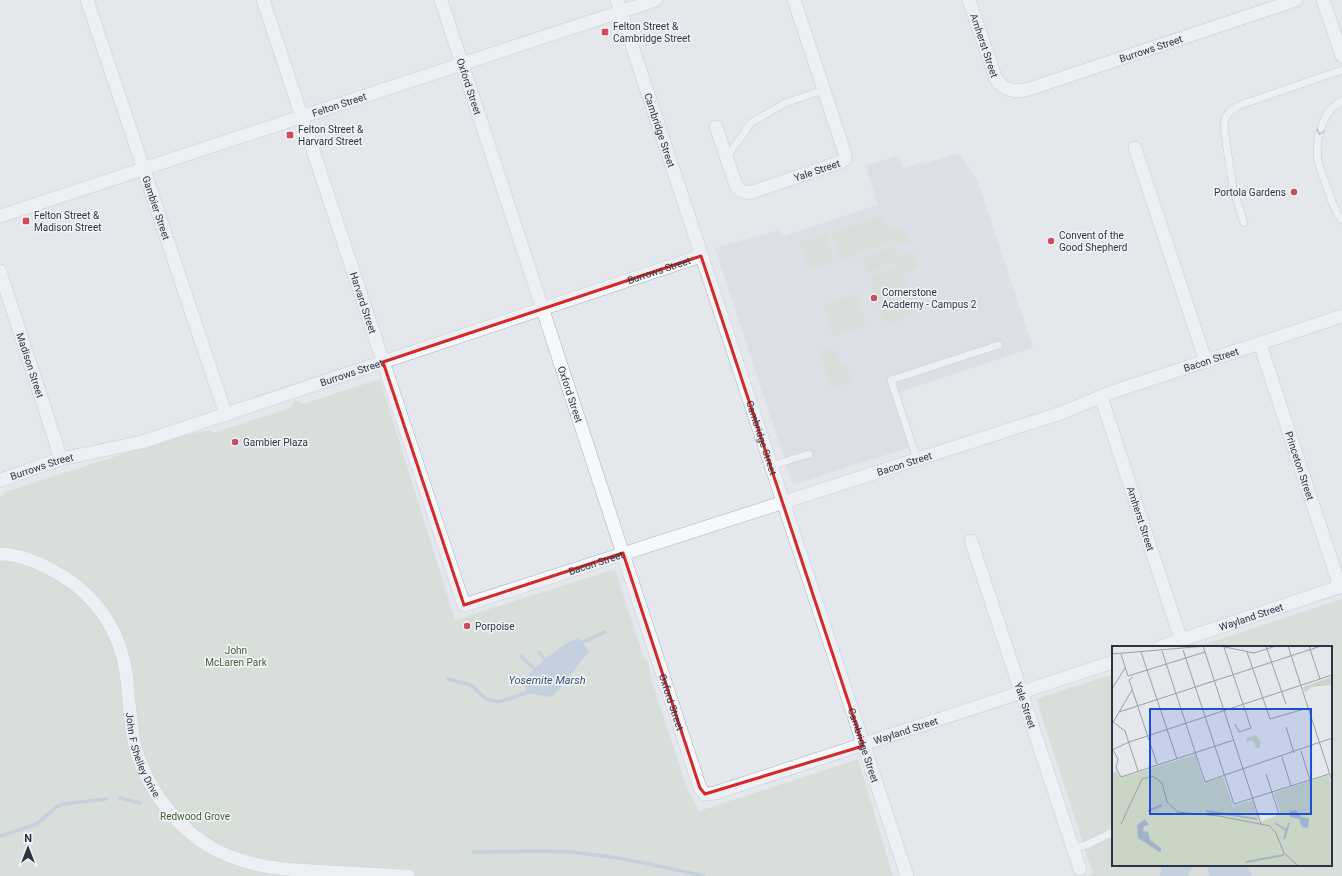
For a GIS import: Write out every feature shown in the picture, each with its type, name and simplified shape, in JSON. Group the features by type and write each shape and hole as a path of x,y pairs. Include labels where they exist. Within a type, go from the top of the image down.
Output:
{"street":[{"name":"Gambier Street","path":"87,0 142,169 226,415"},
{"name":"Harvard Street","path":"263,0 464,605"},
{"name":"Oxford Street","path":"440,0 543,308 700,788"},
{"name":"Felton Street","path":"0,216 462,64 619,6 656,0"},
{"name":"Yale Street","path":"716,127 736,185 741,190 748,193 841,162 845,159 845,154 794,0"},
{"name":"Amherst Street","path":"969,0 994,73 1005,88"},
{"name":"Burrows Street","path":"1005,88 1016,91 1029,89 1296,0"},
{"path":"1323,0 1342,56"},
{"name":"Cambridge Street","path":"619,6 862,746 907,876"},
{"path":"1135,148 1206,362"},
{"name":"Burrows Street","path":"0,480 61,459 142,442 701,256"},
{"name":"Madison Street","path":"0,271 61,459"},
{"name":"Bacon Street","path":"464,605 1061,413 1101,397 1342,316"},
{"name":"Princeton Street","path":"1260,344 1341,587"},
{"name":"Amherst Street","path":"1101,397 1181,640"},
{"name":"Yale Street","path":"971,541 1080,869"},
{"name":"John F Shelley Drive","path":"0,554 25,558 48,567 71,580 90,597 103,614 114,632 126,672 132,731 137,753 145,774 168,809 182,825 201,841 234,858 269,868 408,876"},
{"name":"Wayland Street","path":"1163,646 1341,587"},
{"name":"Wayland Street","path":"700,788 705,794 715,793 862,746 1112,662"}],"lane":[{"path":"1244,223 1233,188 1225,135 1224,124 1229,112 1240,105 1342,70"},
{"path":"726,158 751,123 785,103 823,90"},
{"path":"1342,101 1331,111 1324,122 1318,147 1320,166 1329,194 1334,207 1342,220"},
{"path":"917,459 891,380 999,345"},
{"path":"770,466 809,454"},
{"path":"1073,848 1086,845 1112,832"}],"highlighted area":[{"path":"701,256 863,746 705,794 700,788 623,553 464,605 383,362"}],"shaded area":[{"name":"Cornerstone Academy - Campus 2","path":"958,153 977,179 1033,348 899,392 916,445 793,485 715,248 779,230 782,237 878,205 866,166 898,156 903,168 920,163 921,165"}],"green space":[{"path":"884,216 889,230 905,226 910,242 895,247 898,256 913,251 918,267 904,273 906,281 874,292 869,276 901,265 900,262 868,273 863,257 895,246 894,242 840,260 831,233"},
{"path":"826,234 835,261 809,270 800,243"},
{"path":"906,283 917,314 885,324 874,293"},
{"path":"856,294 866,326 834,336 824,305"},
{"path":"835,348 840,364 846,362 852,381 831,389 820,353"},
{"name":"John McLaren Park","path":"380,379 455,620 615,569 644,658 648,662 651,678 688,791 699,811 858,759 893,876 0,876 0,498 5,492 179,436 212,430 213,433 290,408 295,401 299,401 303,404"},
{"path":"1342,599 1342,876 1087,876 1093,874 1036,699 1112,674 1112,866 1332,866 1332,646 1199,646"}],"water":[{"name":"Yosemite Marsh","path":"578,638 589,651 559,690 551,697 526,693 526,677 563,645"},
{"path":"1162,866 1194,866 1187,876 1160,876"},
{"path":"1205,866 1247,866 1253,876 1209,876 1208,868"}],"waterway":[{"path":"579,644 605,632"},
{"path":"539,652 547,663"},
{"path":"521,656 535,669 539,670"},
{"path":"448,679 471,685 486,699 499,702 526,693 530,690"},
{"path":"120,798 140,803"},
{"path":"0,836 37,824 56,807 63,804 106,799"},
{"path":"473,852 540,851 580,853 626,860 704,876"}],"place":[{"name":"Felton Street & Cambridge Street","path":"605,32"},
{"name":"Felton Street & Harvard Street","path":"290,135"},
{"name":"Portola Gardens","path":"1294,192"},
{"name":"Felton Street & Madison Street","path":"26,221"},
{"name":"Convent of the Good Shepherd","path":"1051,241"},
{"name":"Cornerstone Academy - Campus 2","path":"874,298"},
{"name":"Gambier Plaza","path":"235,442"},
{"name":"Porpoise","path":"467,626"}],"park label":[{"name":"Redwood Grove","path":"195,816"}]}
